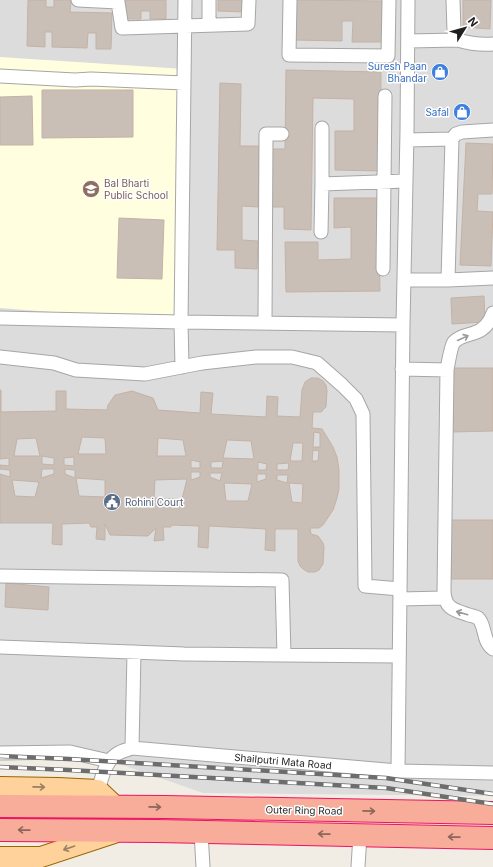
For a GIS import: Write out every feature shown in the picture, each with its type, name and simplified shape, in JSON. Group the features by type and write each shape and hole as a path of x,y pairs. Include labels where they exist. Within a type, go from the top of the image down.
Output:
{"highway":[{"name":"Outer Ring Road","path":"0,806 493,813"},
{"path":"0,830 201,832 493,838"}],"main road":[{"path":"0,787 98,790 116,807"},
{"path":"0,857 41,857 119,831"}],"street":[{"path":"78,0 118,2 122,28 248,24 249,0"},
{"path":"182,367 181,322 185,0"},
{"path":"209,0 209,25"},
{"path":"290,0 289,55 380,56 388,56 389,0"},
{"path":"398,771 402,369 407,140 408,0"},
{"path":"453,0 454,31 458,40"},
{"path":"408,41 458,40 481,45 493,44"},
{"path":"0,76 184,83"},
{"path":"383,269 385,96"},
{"path":"321,232 322,128"},
{"path":"448,280 452,139 456,134 462,132 493,130"},
{"path":"266,323 266,134 282,134"},
{"path":"407,140 452,139"},
{"path":"322,184 406,181"},
{"path":"404,280 493,278"},
{"path":"493,313 491,319 485,327 475,333 461,336 453,343 447,370 444,598 448,606 454,610 476,617 480,620 485,638 490,647 493,649"},
{"path":"0,318 403,325"},
{"path":"0,357 54,363 76,370 137,374 145,374 202,363 256,357 292,357 317,363 356,399 363,414 366,586 400,594 444,598"},
{"path":"402,369 447,370"},
{"path":"0,576 282,580 284,655"},
{"path":"0,647 184,654 399,656"},
{"path":"132,748 134,652"},
{"name":"Shailputri Mata Road","path":"109,760 117,754 132,748 398,771 493,773"},
{"path":"0,753 70,752 109,760 98,790"},
{"path":"201,832 203,867"},
{"path":"358,867 360,835"}],"shaded area":[{"path":"0,0 493,0 493,796 203,793 77,749 0,750"},
{"name":"Bal Bharti Public School","path":"0,57 184,69 181,322 0,308"}],"building":[{"path":"28,0 46,0 46,7 54,7 54,0 71,0 70,12 112,13 111,49 96,49 96,33 88,33 87,48 52,47 52,32 45,32 45,47 27,46"},
{"path":"124,0 166,0 166,19 150,19 150,11 141,11 141,19 124,19"},
{"path":"218,0 245,0 245,12 218,11"},
{"path":"295,0 383,1 382,42 352,42 353,21 342,21 342,41 295,40"},
{"path":"463,0 491,0 490,29 463,27"},
{"path":"286,70 381,72 380,171 335,170 335,131 354,131 354,99 313,98 311,230 284,229 284,207 269,207 270,149 285,149"},
{"path":"220,83 241,84 240,146 259,146 258,207 242,206 242,240 258,241 257,269 235,268 235,250 217,250"},
{"path":"42,90 133,90 133,137 42,138"},
{"path":"32,96 33,145 0,145 0,97"},
{"path":"466,143 493,144 492,194 478,194 477,211 493,212 491,266 460,265"},
{"path":"334,198 378,198 380,291 286,292 285,242 318,242 318,260 351,259 351,227 334,228"},
{"path":"119,218 164,220 162,279 117,278"},
{"path":"484,296 485,322 452,324 451,298"},
{"path":"451,368 493,368 493,431 452,432"},
{"path":"311,378 318,378 326,385 326,407 321,412 313,412 312,428 322,429 333,447 337,457 339,470 339,489 333,510 323,525 319,528 310,528 311,534 318,536 324,547 323,564 319,570 315,572 308,572 303,569 298,561 298,529 275,529 275,551 265,550 266,529 209,526 208,548 198,547 199,526 171,525 171,527 163,527 164,540 154,541 156,528 148,536 110,535 105,524 105,540 96,539 97,527 91,527 89,523 62,524 62,545 52,544 53,523 0,523 0,474 10,477 10,470 0,469 0,465 9,466 9,458 0,459 0,390 1,412 56,411 56,391 66,391 66,409 107,410 108,405 115,395 132,391 153,398 158,410 200,413 201,392 213,393 211,414 266,417 267,396 278,397 277,416 300,417 302,390 305,382","holes":["314,432 320,433 320,447 313,447","82,437 105,438 106,454 78,454","36,438 40,456 14,456 17,439","158,438 183,440 186,456 157,456","227,440 251,441 254,459 223,458","293,443 303,443 302,461 290,461","313,450 319,451 318,461 312,461","42,456 54,458 54,465 42,464","74,457 74,466 64,465 64,458","191,460 200,462 200,468 191,468","223,461 222,468 211,468 211,462","258,462 267,464 266,470 258,470","289,463 288,470 277,470 277,464","42,469 54,469 54,474 41,478","65,469 75,470 75,478 65,474","191,472 200,472 200,477 191,480","210,473 222,473 220,481 210,477","257,474 266,474 266,479 257,482","277,475 288,475 287,483 277,480","76,478 105,480 105,497 79,496","187,479 182,499 154,498 155,480","12,480 39,482 35,497 15,496","224,483 252,484 248,501 226,501","289,483 303,484 302,503 292,502"]},
{"path":"451,520 493,520 493,579 451,579"},
{"path":"6,583 49,587 48,610 5,607"}],"railway":[{"path":"0,756 386,778 493,794"},
{"path":"0,767 386,788 493,804"}],"place":[{"name":"Suresh Paan Bhandar","path":"440,72"},
{"name":"Safal","path":"462,112"},
{"name":"Bal Bharti Public School","path":"91,189"},
{"name":"Rohini Court","path":"112,502"}]}
